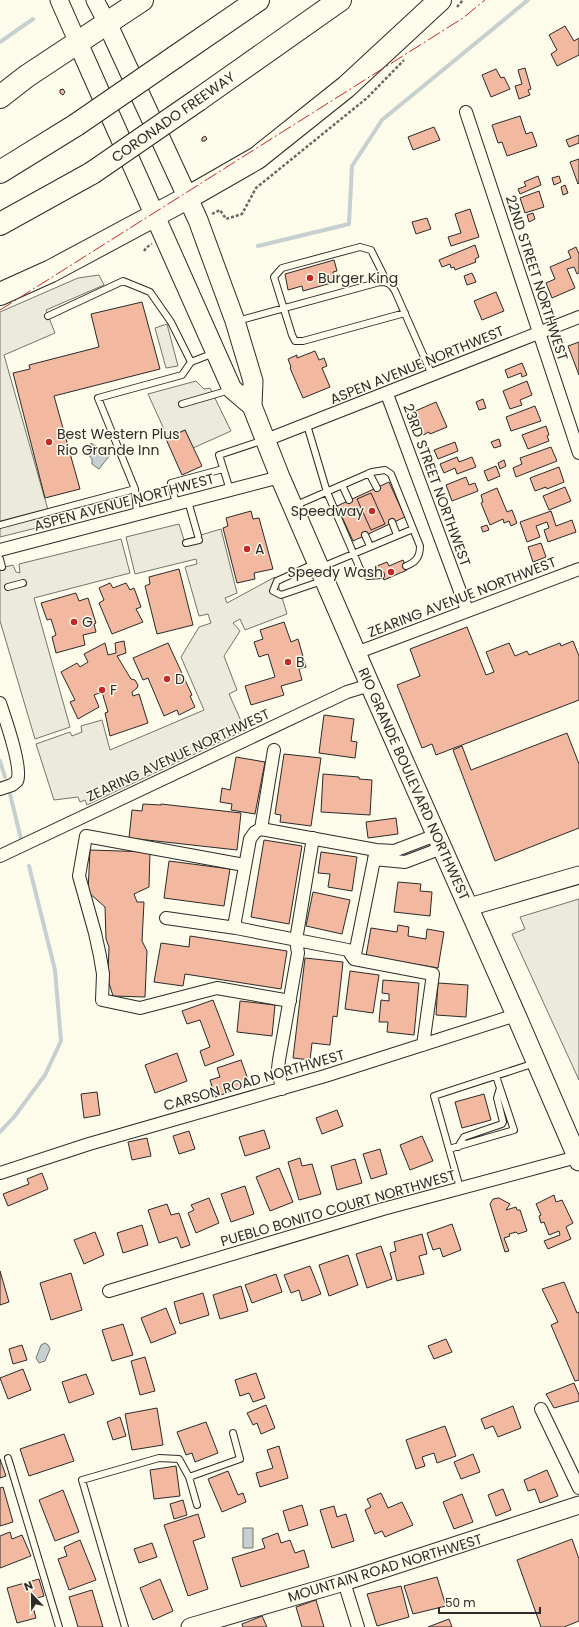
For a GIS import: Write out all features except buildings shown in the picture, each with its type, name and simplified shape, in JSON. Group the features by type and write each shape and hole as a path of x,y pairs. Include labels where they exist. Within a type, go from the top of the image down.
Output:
{"highway":[{"path":"0,96 27,76 142,0"},
{"path":"0,172 76,125 258,0"},
{"name":"CORONADO FREEWAY","path":"0,224 92,172 198,100 340,0"},
{"path":"0,294 51,271 189,197 256,158 446,5"}],"main road":[{"name":"RIO GRANDE BOULEVARD NORTHWEST","path":"107,23 189,197 198,220 235,321 253,381 252,406 280,477 578,1158"},
{"name":"RIO GRANDE BOULEVARD NORTHWEST","path":"78,43 232,389 252,406"}],"street":[{"name":"RIO GRANDE BOULEVARD NORTHWEST","path":"59,0 78,43"},
{"name":"RIO GRANDE BOULEVARD NORTHWEST","path":"95,0 107,23"},
{"name":"22ND STREET NORTHWEST","path":"466,112 579,453"},
{"name":"ASPEN AVENUE NORTHWEST","path":"266,440 387,394 579,317"},
{"name":"23RD STREET NORTHWEST","path":"387,394 467,610"},
{"name":"ASPEN AVENUE NORTHWEST","path":"0,550 280,477"},
{"name":"ZEARING AVENUE NORTHWEST","path":"356,653 579,569"},
{"name":"ZEARING AVENUE NORTHWEST","path":"0,856 347,692 370,685"},
{"path":"0,703 19,773 17,781 0,789"},
{"path":"261,829 274,750"},
{"path":"236,928 235,920 250,838 255,832 261,829 313,838 405,862 439,841"},
{"path":"244,865 86,836 79,876 96,933 103,974 102,1000 140,1008 217,988 290,1000"},
{"path":"282,1088 278,1069 298,953 296,940 313,838"},
{"path":"354,959 375,855"},
{"path":"468,907 579,875"},
{"path":"166,918 236,928 348,950 354,959 433,974 423,1045"},
{"name":"CARSON ROAD NORTHWEST","path":"0,1173 89,1144 282,1088 516,1015"},
{"name":"PUEBLO BONITO COURT NORTHWEST","path":"109,1290 376,1211 578,1158"},
{"path":"541,1409 579,1488"},
{"name":"MOUNTAIN ROAD NORTHWEST","path":"190,1627 344,1582 579,1505"},
{"path":"344,1582 358,1627"}],"lane":[{"path":"405,313 303,341 295,341 293,339 274,277 282,268 360,247 371,250 387,282 395,291 405,313 432,375"},
{"path":"48,316 123,281 150,292 171,322 191,362"},
{"path":"235,321 380,282 387,282"},
{"path":"138,514 135,489 98,398 182,375 191,362 216,352"},
{"path":"182,404 232,389"},
{"path":"307,425 327,492 361,571 368,576 381,575"},
{"path":"230,490 219,455 266,440"},
{"path":"176,504 172,483 224,469"},
{"path":"293,507 369,473 385,470 391,474 420,546 420,553 414,563 406,566"},
{"path":"369,473 377,488"},
{"path":"342,485 349,500"},
{"path":"0,525 135,489"},
{"path":"186,544 198,538 188,501"},
{"path":"392,522 397,535"},
{"path":"320,570 277,582 273,591 281,595 320,570 353,553 413,529"},
{"path":"365,535 370,546"},
{"path":"0,559 2,567"},
{"path":"8,587 23,583"},
{"path":"460,1188 434,1096 537,1062"},
{"path":"449,1150 514,1130 496,1076"},
{"path":"458,1147 464,1137 502,1124 503,1122 497,1098 500,1088"},
{"path":"189,1477 240,1459 233,1433"},
{"path":"8,1458 59,1627"},
{"path":"125,1627 82,1480 159,1458 179,1459 189,1477 197,1505"}],"path":[{"path":"446,5 464,0"},
{"path":"198,220 220,210 226,219 242,214 256,188 367,98 404,59"},
{"path":"144,251 147,247 164,238"}],"shaded area":[{"path":"99,275 104,285 46,310 55,333 4,355 52,524 0,537 0,312 78,278"},
{"path":"167,324 178,366 166,368 155,328"},
{"path":"196,381 204,389 210,388 231,431 193,448 185,430 168,438 148,394"},
{"path":"91,443 110,455 99,469 92,464 92,459 85,451"},
{"path":"179,524 184,540 221,529 237,593 225,598 227,603 275,577 277,581 287,614 245,630 240,619 233,623 240,631 224,656 237,690 229,694 245,730 87,805 85,800 80,802 78,797 54,800 36,744 70,732 72,736 82,732 81,726 102,720 110,750 204,710 181,657 199,627 211,623 208,614 199,616 185,567 197,564 196,559 135,574 126,537"},
{"path":"121,539 130,573 34,598 70,727 35,739 0,621 0,568 13,565 16,572 20,573 19,564"},
{"path":"579,899 579,1080 512,934 525,929 520,917"},
{"path":"45,1343 50,1349 45,1361 39,1363 36,1358 41,1345"},
{"path":"243,1528 253,1528 253,1548 243,1548"}],"waterway":[{"path":"258,246 349,224 352,166 382,120 528,0"},
{"path":"0,42 33,19"},
{"path":"0,761 5,777"},
{"path":"10,794 21,839"},
{"path":"0,1132 14,1117 45,1075 61,1041 55,970 29,866"}],"power":[{"path":"0,310 463,18 485,0"}],"place":[{"name":"Burger King","path":"310,278"},
{"name":"Best Western Plus Rio Grande Inn","path":"49,442"},
{"name":"Speedway","path":"372,511"},
{"name":"A","path":"247,549"},
{"name":"Speedy Wash","path":"391,572"},
{"name":"G","path":"74,622"},
{"name":"B","path":"288,662"},
{"name":"D","path":"167,679"},
{"name":"F","path":"102,690"}]}
